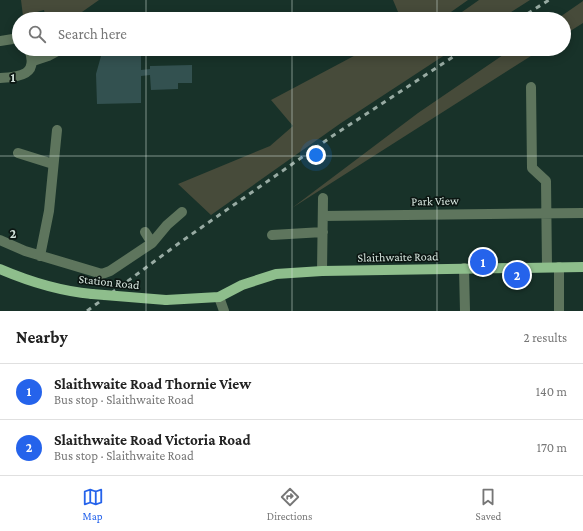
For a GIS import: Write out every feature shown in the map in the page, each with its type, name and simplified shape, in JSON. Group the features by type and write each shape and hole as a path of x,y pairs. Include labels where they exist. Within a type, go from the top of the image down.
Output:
{"main road":[{"name":"Slaithwaite Road","path":"219,298 242,285 276,274 322,271 583,267"},
{"name":"Station Road","path":"0,269 37,282 74,292 166,300 219,298"}],"street":[{"path":"0,41 12,39"},
{"path":"0,78 16,77 28,72 33,61 32,56"},
{"path":"33,61 48,56"},
{"path":"531,87 532,168 546,182 547,267"},
{"path":"40,256 49,211 57,130"},
{"path":"18,153 53,164"},
{"path":"322,271 323,198"},
{"path":"0,240 25,251 102,274 110,271 152,243 167,225 182,212"},
{"name":"Park View","path":"323,216 583,213"},
{"path":"145,232 152,243"},
{"path":"272,235 322,232"},
{"path":"558,267 559,311"},
{"path":"464,268 466,311"},
{"path":"219,298 224,311"}],"green space":[{"path":"21,0 99,0 82,12 44,12 44,10 37,12 22,12"},
{"path":"393,0 468,0 451,12 398,12"},
{"path":"479,0 530,0 511,12 462,12"},
{"path":"583,1 583,23 571,31 571,12 567,12"},
{"path":"354,56 443,56 341,123 211,215 178,184 270,146 293,126 271,100"},
{"path":"502,56 531,56 292,208 418,113"}],"building":[{"path":"101,56 141,56 141,70 150,69 150,66 192,65 192,83 178,83 178,89 151,90 150,75 141,76 141,103 97,104 96,74"}],"railway":[{"path":"530,12 549,0"},
{"path":"87,311 182,241 331,137 454,56"}],"place":[{"name":"Slaithwaite Road Thornie View","path":"483,262"},
{"name":"Slaithwaite Road Victoria Road","path":"517,275"}]}
